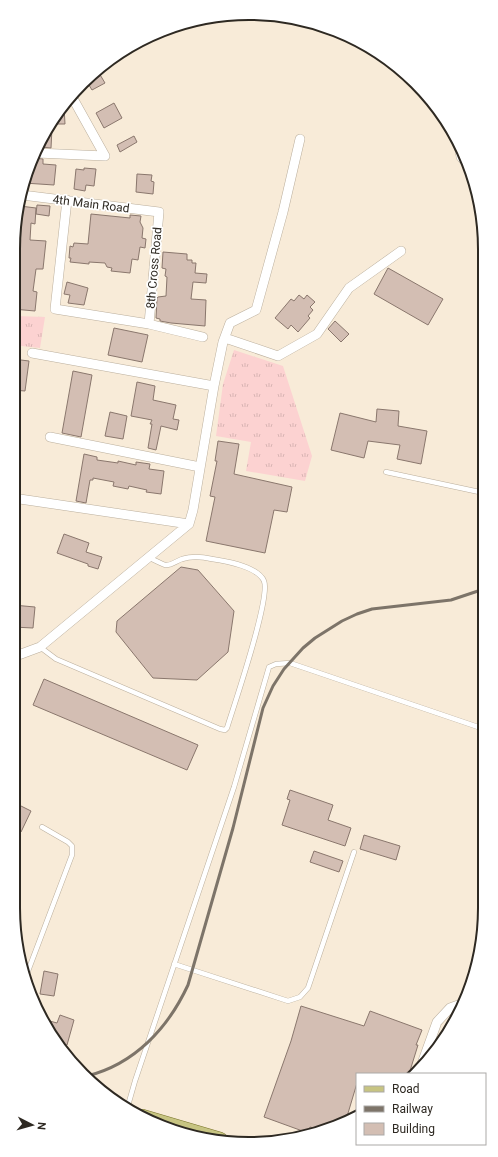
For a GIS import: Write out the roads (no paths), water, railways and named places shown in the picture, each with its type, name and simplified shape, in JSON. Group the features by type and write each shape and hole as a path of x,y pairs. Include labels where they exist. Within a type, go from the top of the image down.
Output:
{"street":[{"path":"41,153 105,156 74,101"},
{"path":"20,654 40,647 189,524 193,510 214,386 225,338 230,324 256,310 283,212 300,139"},
{"name":"4th Main Road","path":"26,195 159,212"},
{"path":"68,200 55,309 150,324 203,337"},
{"name":"8th Cross Road","path":"150,324 159,212"},
{"path":"225,338 278,356 318,334 349,288 401,251"},
{"path":"32,353 214,386"},
{"path":"50,437 200,468"},
{"path":"20,499 189,524"},
{"path":"426,1053 437,1022 450,1008 456,1006"}],"lane":[{"path":"386,472 478,492"},
{"path":"40,647 56,659 225,730 227,728 251,652 263,608 265,588 264,581 257,573 229,561 192,557 182,559 170,565 165,565 148,558"},
{"path":"128,1102 234,787 269,667 276,664 290,663 478,727"},
{"path":"29,970 72,855 72,846 68,842 42,827"},
{"path":"174,964 288,1001 300,997 308,988 354,852"}],"railway":[{"path":"92,1074 120,1063 148,1042 171,1016 188,985 233,828 263,708 273,686 284,669 303,648 315,638 342,621 357,614 372,609 451,600 478,591"}]}
